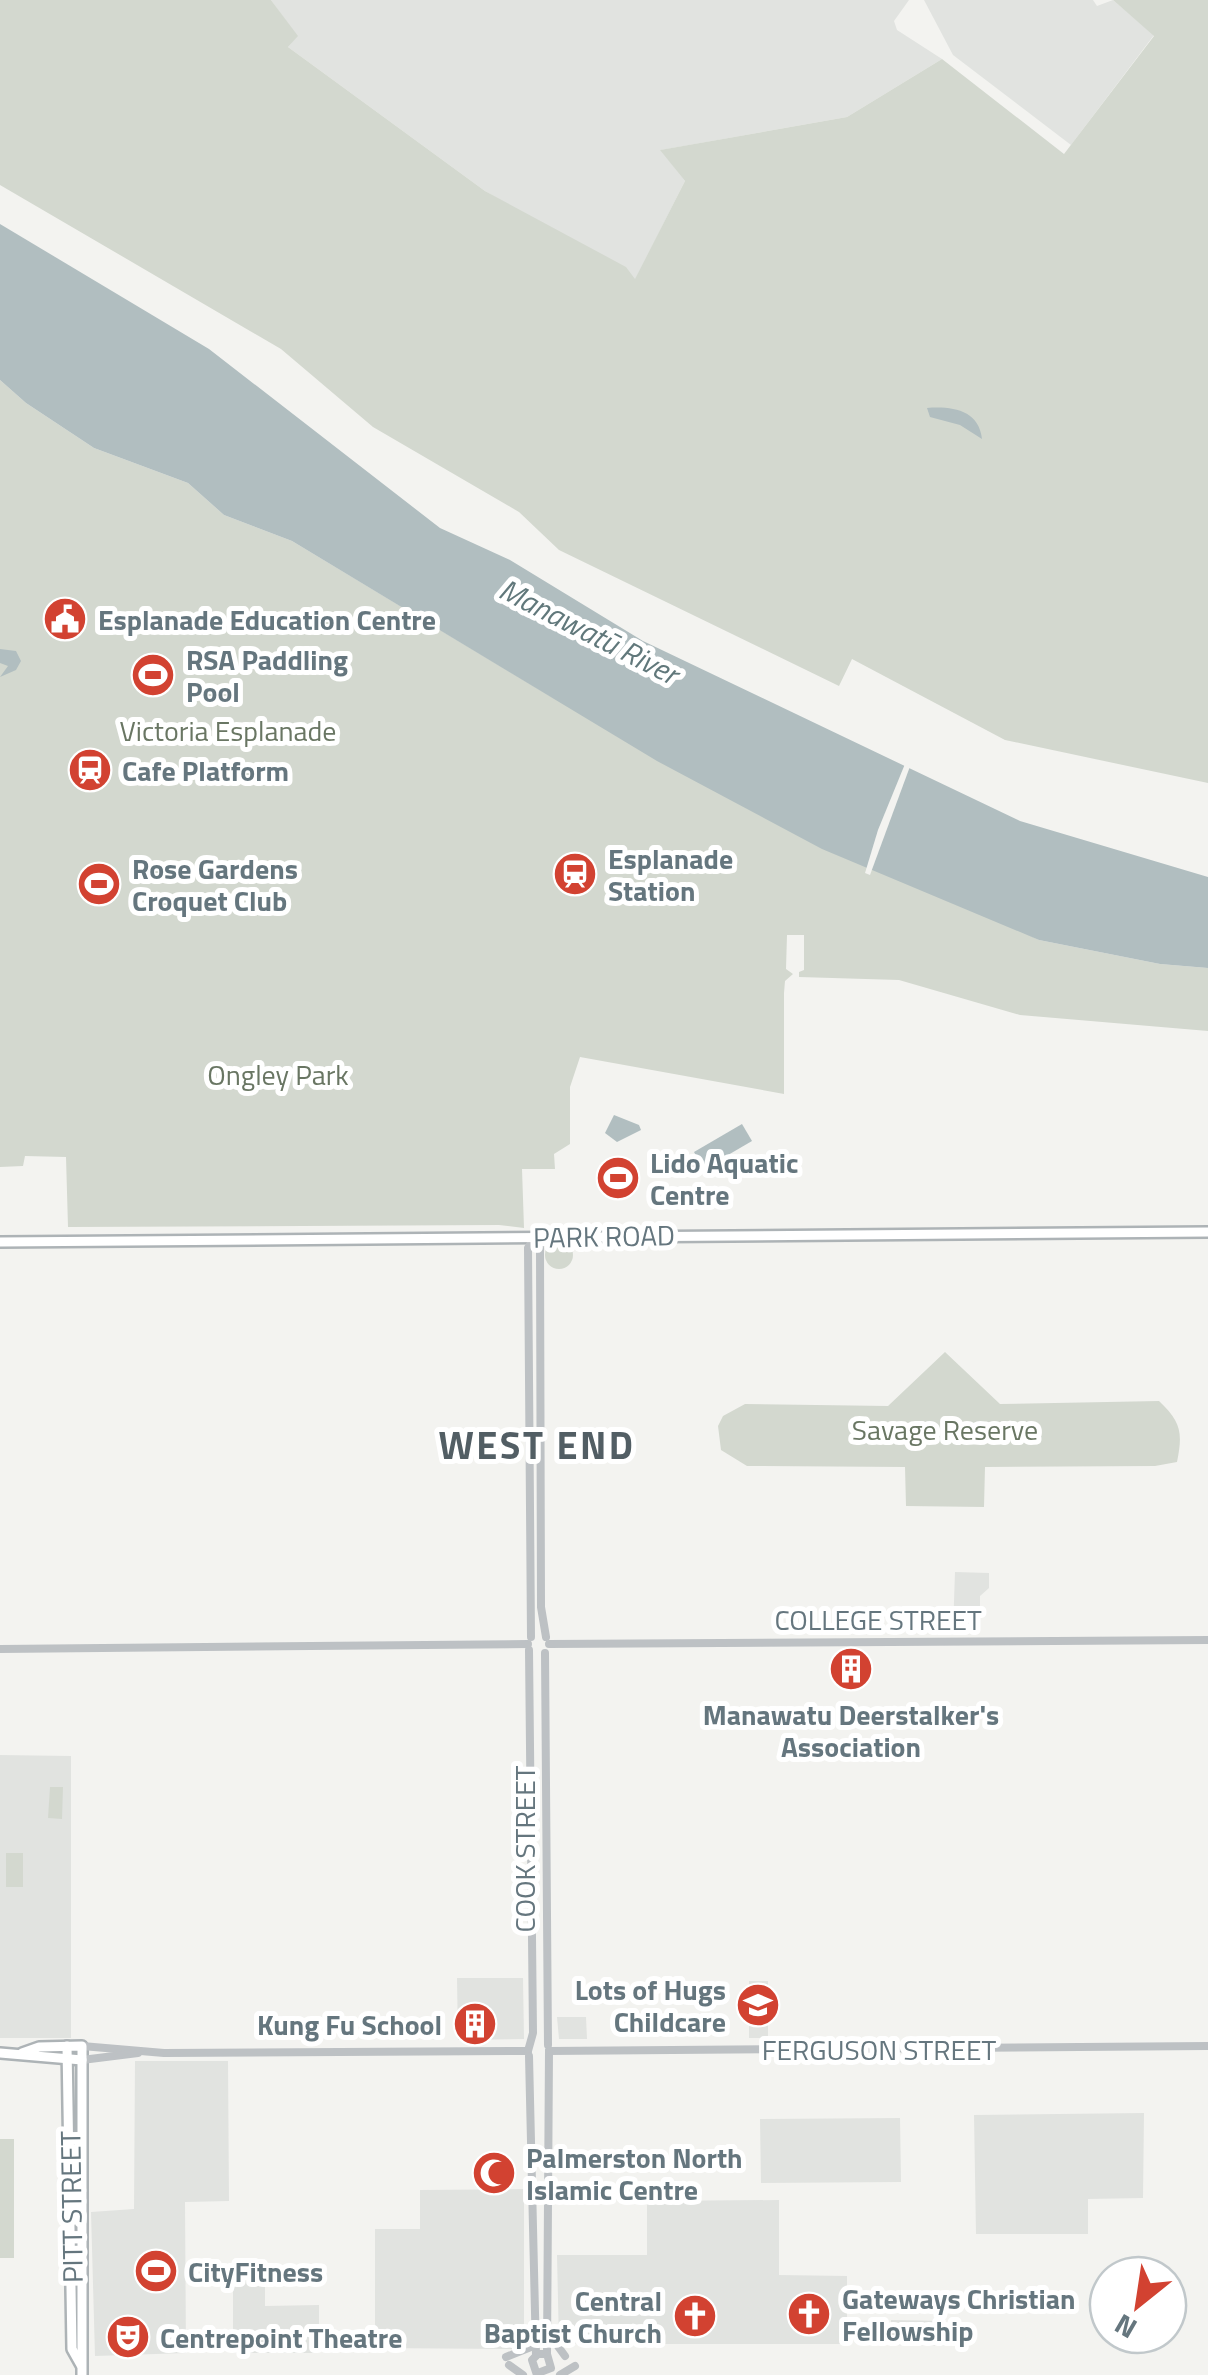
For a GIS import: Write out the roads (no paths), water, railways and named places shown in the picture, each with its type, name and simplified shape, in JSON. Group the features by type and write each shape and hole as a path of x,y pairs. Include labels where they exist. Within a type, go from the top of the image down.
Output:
{"main road":[{"name":"PARK ROAD","path":"0,1242 1208,1232"},
{"name":"PITT STREET","path":"67,2046 85,2348 82,2370"},
{"path":"0,2053 82,2046"},
{"name":"PITT STREET","path":"77,2228 82,2046"},
{"path":"22,2053 82,2060"}],"street":[{"name":"COOK STREET","path":"534,1236 540,1248 537,1596 529,1644 530,2049 536,2264 536,2350 532,2366 542,2374 552,2362 547,2354 547,1645 537,1596"},
{"name":"COLLEGE STREET","path":"547,1645 1208,1640"},
{"path":"529,1644 536,1655 547,1645"},
{"path":"0,1648 547,1645"},
{"path":"82,2046 142,2052 530,2049 540,2040 548,2051 537,2062 530,2049"},
{"name":"FERGUSON STREET","path":"548,2051 1208,2046"},
{"path":"82,2060 142,2052"},
{"path":"536,2264 547,2264"},
{"path":"536,2304 547,2304"},
{"path":"547,2325 555,2347 564,2356"},
{"path":"523,2375 508,2361 536,2350 547,2354"},
{"path":"560,2375 575,2366"}],"water":[{"name":"Manawatū River","path":"0,224 209,349 440,528 510,560 643,641 1020,821 1208,877 1208,968 1160,964 1039,940 822,849 657,761 292,541 224,515 188,483 94,448 26,403 0,380"},
{"path":"927,408 963,412 976,422 982,439 960,425 930,417"},
{"path":"0,649 16,651 21,661 16,670 0,677 8,666 0,663"},
{"path":"614,1115 639,1125 641,1130 617,1142 605,1133"},
{"path":"742,1124 752,1141 704,1169 694,1152"}],"place":[{"name":"Esplanade Education Centre","path":"65,619"},
{"name":"RSA Paddling Pool","path":"153,675"},
{"name":"Cafe Platform","path":"90,770"},
{"name":"Esplanade Station","path":"575,874"},
{"name":"Rose Gardens Croquet Club","path":"99,884"},
{"name":"Lido Aquatic Centre","path":"618,1178"},
{"name":"Manawatu Deerstalker's Association","path":"851,1669"},
{"name":"Lots of Hugs Childcare","path":"758,2005"},
{"name":"Kung Fu School","path":"475,2024"},
{"name":"Palmerston North Islamic Centre","path":"494,2173"},
{"name":"CityFitness","path":"156,2271"},
{"name":"Gateways Christian Fellowship","path":"809,2314"},
{"name":"Central Baptist Church","path":"695,2316"},
{"name":"Centrepoint Theatre","path":"128,2337"}],"district":[{"name":"WEST END","path":"537,1445"}],"park label":[{"name":"Victoria Esplanade","path":"228,730"},
{"name":"Ongley Park","path":"278,1074"},
{"name":"Savage Reserve","path":"945,1429"}]}
